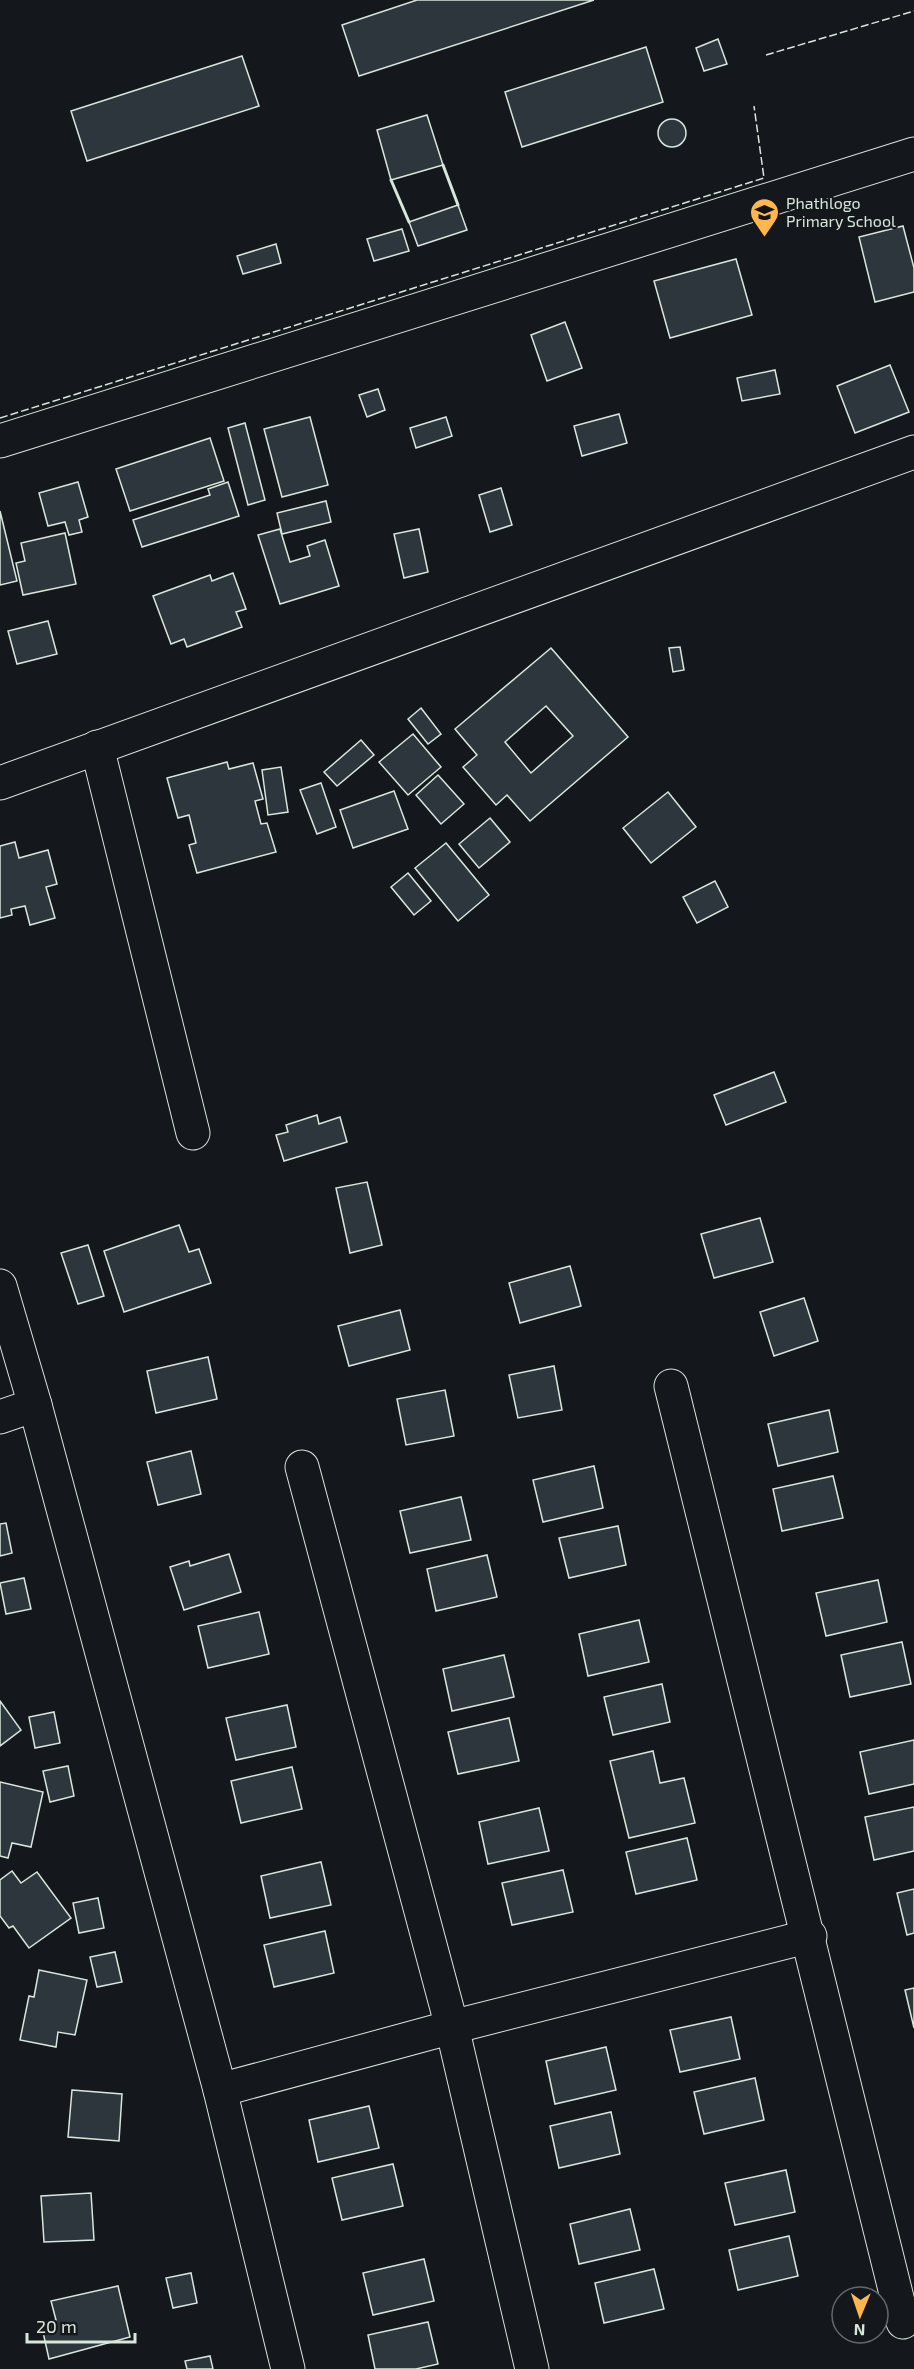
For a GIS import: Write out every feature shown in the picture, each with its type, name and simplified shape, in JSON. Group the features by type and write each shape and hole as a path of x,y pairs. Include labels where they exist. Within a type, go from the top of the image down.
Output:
{"street":[{"path":"0,441 914,154"},
{"path":"0,783 914,452"},
{"path":"97,747 193,1132"},
{"path":"0,1286 35,1405 220,2090 288,2369"},
{"path":"671,1386 810,1936 903,2322"},
{"path":"0,1417 35,1405"},
{"path":"302,1467 452,2027 532,2369"},
{"path":"220,2090 452,2027 810,1936"}],"building":[{"path":"417,0 594,0 359,76 342,25"},
{"path":"718,39 727,64 704,71 696,48"},
{"path":"646,47 663,102 522,147 505,92"},
{"path":"242,56 259,106 87,161 71,111"},
{"path":"427,115 443,165 391,180 377,130"},
{"path":"672,119 682,123 686,133 682,143 672,147 662,143 658,133 662,123"},
{"path":"458,205 467,230 418,246 409,222"},
{"path":"903,226 914,268 914,292 875,302 859,237"},
{"path":"402,229 409,251 374,261 367,239"},
{"path":"276,244 281,263 243,274 237,256"},
{"path":"736,259 752,315 670,338 654,281"},
{"path":"565,322 582,368 547,381 531,335"},
{"path":"890,365 909,412 855,433 837,386"},
{"path":"775,370 780,394 742,401 737,378"},
{"path":"378,389 385,410 367,417 359,395"},
{"path":"619,414 627,443 582,456 574,426"},
{"path":"310,417 328,485 282,497 264,429"},
{"path":"446,417 452,436 416,448 410,428"},
{"path":"245,423 265,500 248,505 228,428"},
{"path":"210,438 224,481 130,511 116,469"},
{"path":"78,482 88,517 79,520 82,532 69,535 65,522 48,526 39,493"},
{"path":"228,482 239,516 142,547 133,520 210,495 208,489"},
{"path":"501,488 512,525 490,532 479,495"},
{"path":"326,501 331,522 282,534 277,513"},
{"path":"0,511 17,581 0,585"},
{"path":"280,529 290,562 310,556 307,546 325,540 339,586 280,604 258,535"},
{"path":"419,529 428,572 404,578 394,534"},
{"path":"65,533 76,584 23,595 16,563 25,561 21,543"},
{"path":"233,573 246,609 236,612 242,627 187,647 184,639 171,644 153,596 210,575 212,581"},
{"path":"48,621 57,654 17,664 8,631"},
{"path":"680,647 684,670 673,672 669,648"},
{"path":"551,648 628,737 530,821 507,795 496,805 463,767 477,755 455,729","holes":["546,706 573,736 531,773 505,742"]},
{"path":"421,708 441,734 428,744 408,719"},
{"path":"413,734 441,767 408,795 379,762"},
{"path":"361,740 374,755 337,786 324,772"},
{"path":"227,762 229,769 253,763 263,799 255,801 261,824 267,823 276,852 197,873 189,845 196,843 189,815 178,818 167,778"},
{"path":"281,767 288,812 268,815 262,770"},
{"path":"438,775 464,804 441,824 416,795"},
{"path":"321,783 336,827 317,834 300,790"},
{"path":"394,791 408,829 353,848 340,810"},
{"path":"668,792 696,827 651,863 623,828"},
{"path":"490,818 510,842 479,868 459,844"},
{"path":"15,842 19,858 48,850 57,884 46,887 55,918 30,925 25,906 11,909 12,915 0,918 0,846"},
{"path":"446,843 489,895 458,921 415,868"},
{"path":"408,873 431,901 414,915 391,887"},
{"path":"715,881 728,907 697,923 683,897"},
{"path":"774,1072 786,1102 726,1125 714,1095"},
{"path":"317,1115 319,1124 340,1117 347,1142 284,1161 276,1135 288,1132 286,1125"},
{"path":"367,1182 382,1245 350,1253 336,1188"},
{"path":"760,1218 773,1262 714,1278 701,1234"},
{"path":"179,1225 189,1252 199,1249 211,1283 124,1312 104,1251"},
{"path":"88,1245 104,1296 78,1304 61,1253"},
{"path":"570,1266 581,1306 520,1323 509,1283"},
{"path":"804,1298 818,1341 774,1356 760,1312"},
{"path":"400,1310 410,1350 349,1366 338,1326"},
{"path":"208,1357 217,1399 156,1413 147,1371"},
{"path":"554,1366 562,1410 518,1418 509,1375"},
{"path":"445,1390 454,1436 406,1445 397,1399"},
{"path":"829,1410 838,1452 778,1466 768,1424"},
{"path":"191,1451 201,1494 158,1505 147,1462"},
{"path":"594,1466 603,1508 543,1522 533,1480"},
{"path":"833,1476 843,1518 782,1531 773,1489"},
{"path":"461,1497 471,1540 410,1553 400,1511"},
{"path":"6,1523 12,1553 0,1556 0,1524"},
{"path":"618,1526 626,1565 569,1578 559,1538"},
{"path":"229,1554 241,1592 184,1610 170,1567 189,1561 190,1566"},
{"path":"487,1555 497,1597 436,1611 427,1569"},
{"path":"24,1578 31,1609 6,1614 0,1583"},
{"path":"878,1580 887,1622 826,1636 816,1593"},
{"path":"259,1612 269,1654 208,1668 198,1626"},
{"path":"639,1620 649,1662 588,1676 579,1634"},
{"path":"902,1642 911,1684 850,1697 841,1655"},
{"path":"504,1655 514,1697 452,1711 443,1669"},
{"path":"662,1684 670,1722 613,1735 604,1697"},
{"path":"0,1701 21,1730 0,1746"},
{"path":"287,1705 296,1747 236,1760 226,1718"},
{"path":"54,1712 60,1743 35,1748 29,1717"},
{"path":"509,1718 519,1761 458,1774 448,1732"},
{"path":"914,1740 914,1784 869,1794 860,1752"},
{"path":"653,1751 660,1783 684,1778 695,1823 629,1838 610,1761"},
{"path":"68,1766 74,1796 50,1802 43,1771"},
{"path":"292,1767 302,1809 241,1823 231,1781"},
{"path":"0,1782 43,1792 31,1847 12,1843 8,1858 0,1856"},
{"path":"914,1807 914,1851 874,1860 865,1817"},
{"path":"539,1808 549,1851 488,1864 479,1822"},
{"path":"687,1838 697,1880 636,1894 626,1852"},
{"path":"321,1862 331,1905 270,1918 261,1876"},
{"path":"563,1870 573,1912 512,1925 502,1883"},
{"path":"12,1871 21,1883 37,1872 71,1918 29,1948 13,1926 9,1928 0,1916 0,1880"},
{"path":"914,1889 914,1933 907,1935 897,1893"},
{"path":"98,1898 104,1928 79,1933 73,1903"},
{"path":"325,1931 334,1973 274,1987 264,1945"},
{"path":"115,1952 122,1982 97,1987 90,1957"},
{"path":"39,1970 87,1980 75,2035 58,2032 56,2047 20,2040 29,1996 34,1997"},
{"path":"914,1988 914,2028 905,1990"},
{"path":"731,2017 740,2059 680,2072 670,2030"},
{"path":"606,2047 616,2090 555,2104 546,2061"},
{"path":"755,2078 764,2120 704,2134 694,2092"},
{"path":"72,2090 122,2094 119,2141 68,2137"},
{"path":"369,2106 379,2148 318,2162 309,2120"},
{"path":"611,2112 620,2154 559,2168 550,2126"},
{"path":"393,2164 403,2206 342,2220 332,2178"},
{"path":"786,2170 795,2212 735,2225 725,2183"},
{"path":"91,2193 94,2240 44,2242 41,2196"},
{"path":"630,2209 640,2250 579,2264 570,2224"},
{"path":"789,2236 798,2276 738,2290 729,2250"},
{"path":"424,2259 434,2301 373,2315 363,2273"},
{"path":"654,2269 664,2309 604,2323 595,2283"},
{"path":"191,2273 197,2303 173,2308 166,2278"},
{"path":"118,2286 130,2337 49,2359 41,2323 56,2320 51,2301"},
{"path":"428,2322 438,2364 416,2369 375,2369 368,2335"},
{"path":"210,2356 213,2369 187,2369 185,2361"}],"fence":[{"path":"766,55 914,11"},
{"path":"0,418 764,178 754,106"}],"wall":[{"path":"443,165 458,205"},
{"path":"391,180 409,222"}],"place":[{"name":"Phathlogo Primary School","path":"765,238"}]}
